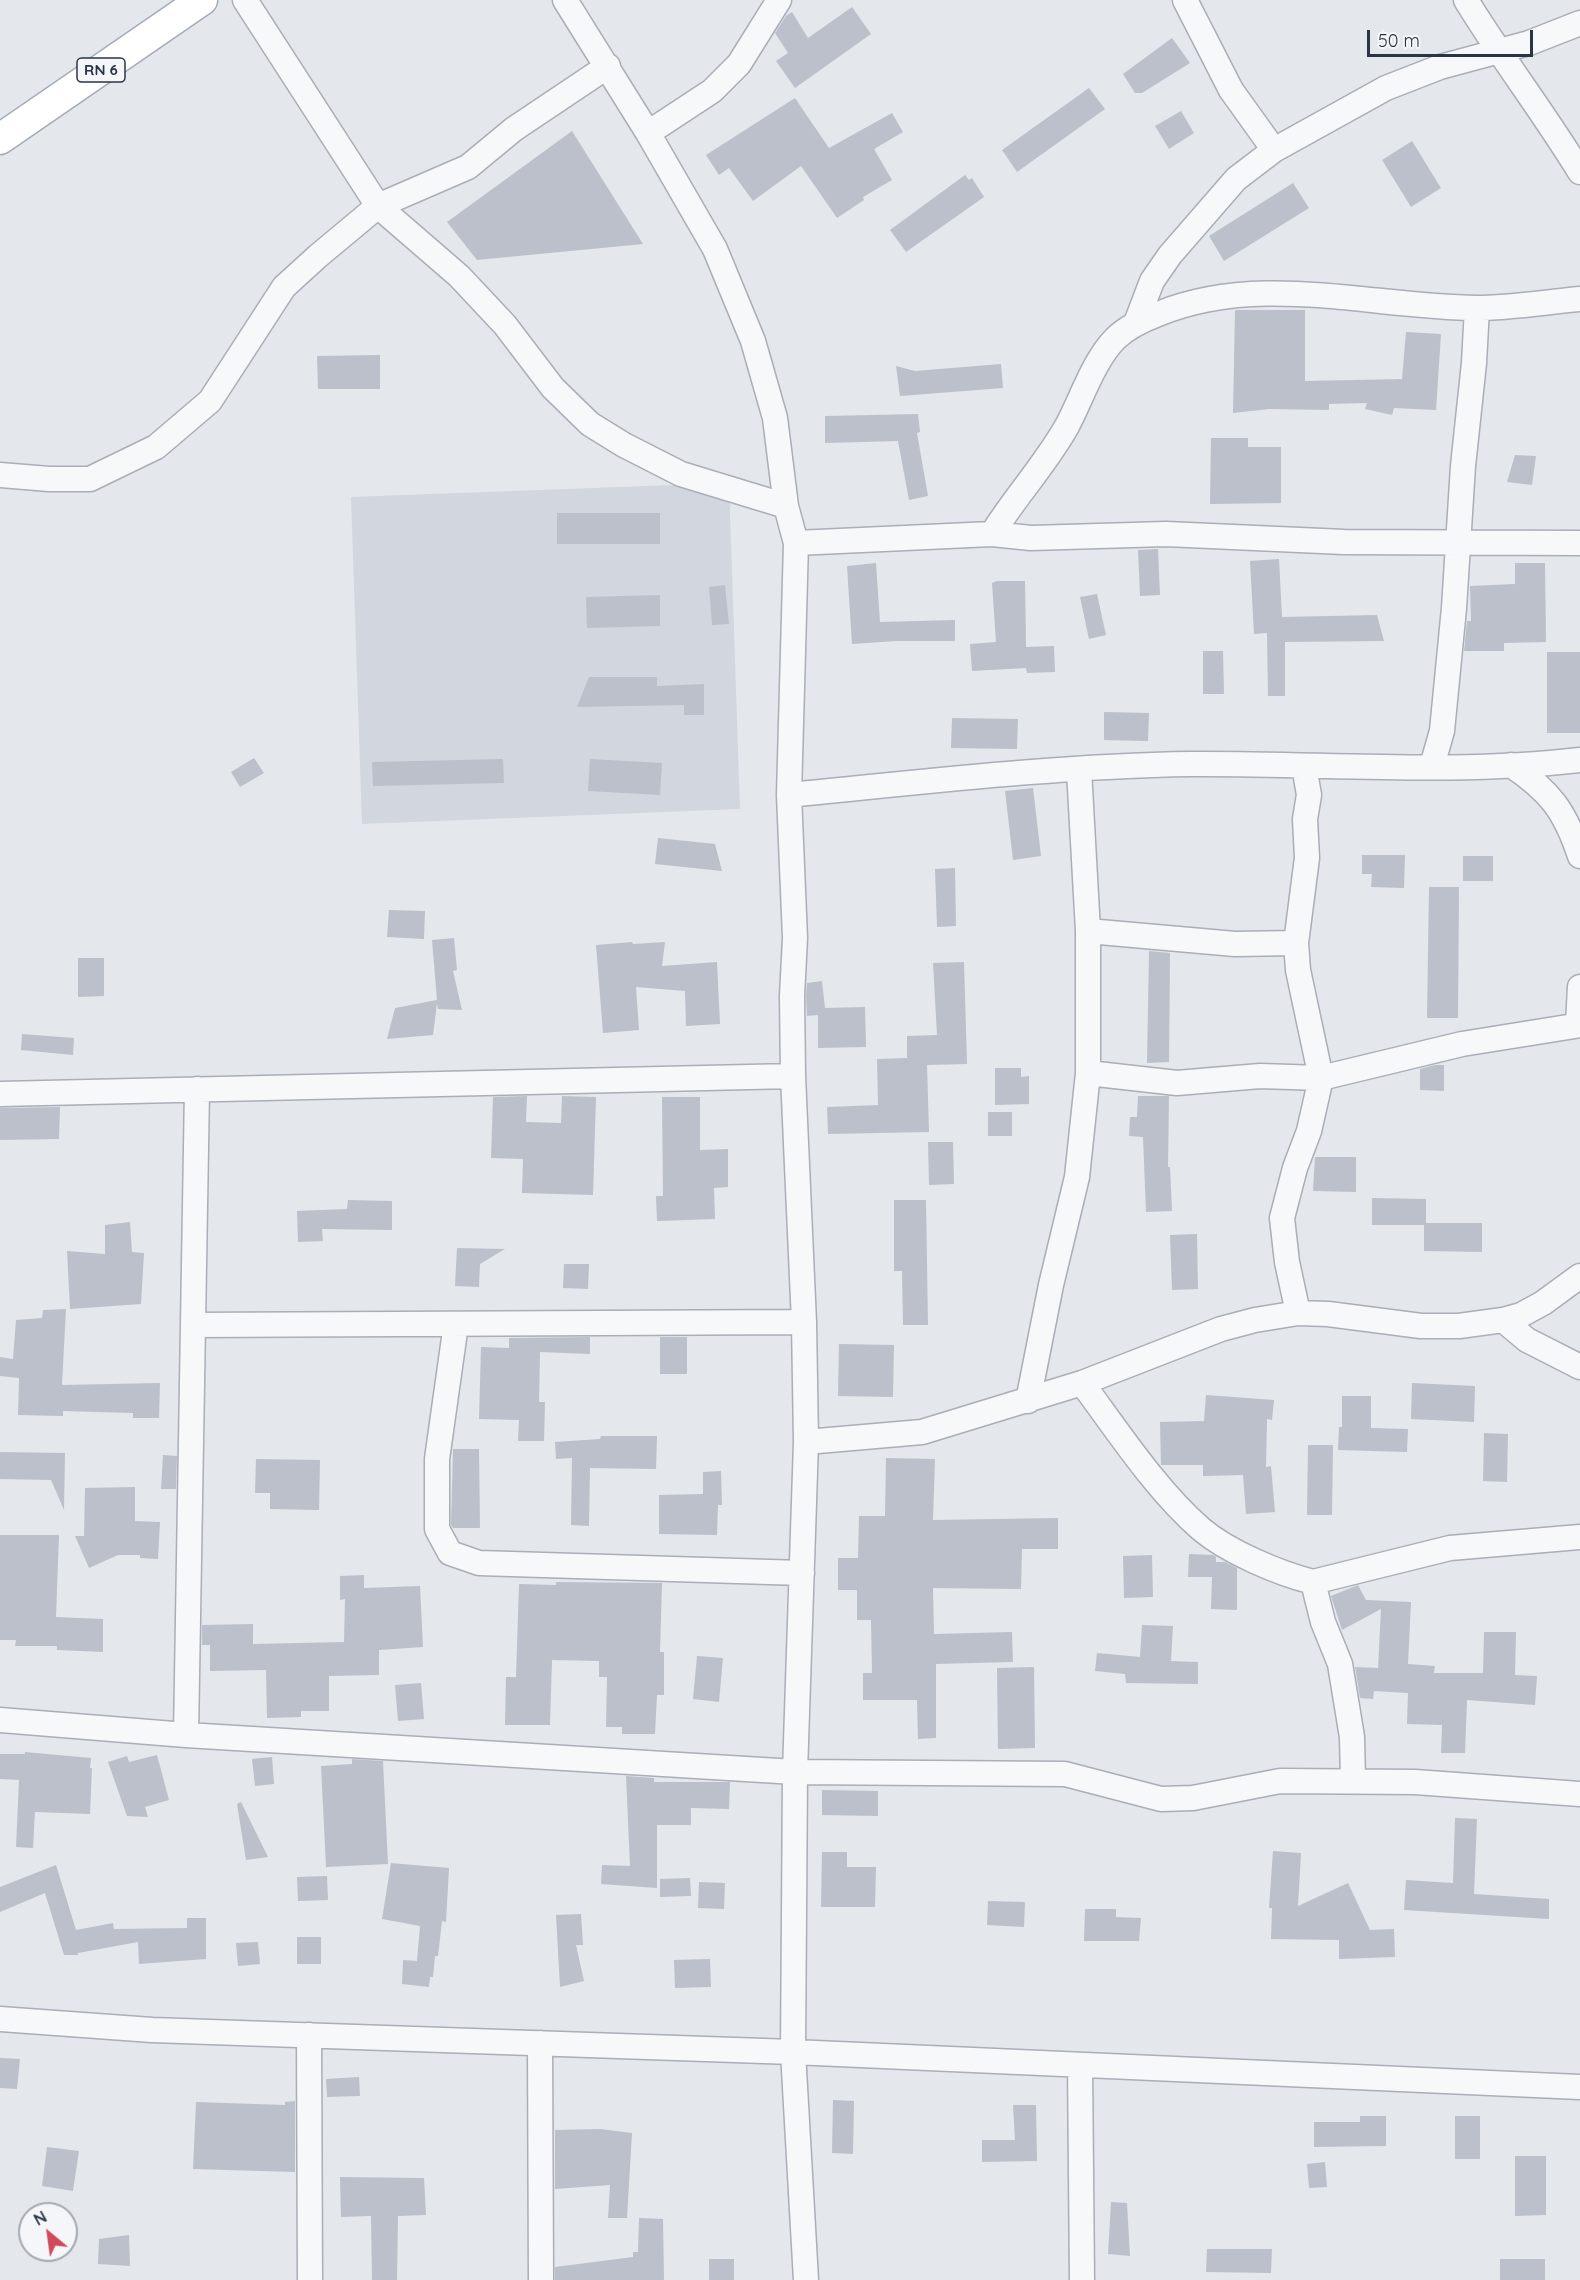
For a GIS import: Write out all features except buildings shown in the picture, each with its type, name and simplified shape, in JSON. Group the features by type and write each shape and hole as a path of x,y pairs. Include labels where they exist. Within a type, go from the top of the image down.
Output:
{"main road":[{"name":"RN 6","path":"0,140 201,0"}],"street":[{"path":"245,0 378,206 459,276 505,325 553,388 590,423 624,445 681,474 786,506"},
{"path":"565,0 608,66 715,249 753,341 776,418 786,506 796,543 789,795 795,938 792,996 793,1076 804,1322 806,1442 795,1773 793,2052 806,2280"},
{"path":"648,133 712,91 739,64 779,0"},
{"path":"1185,0 1231,90 1274,150"},
{"path":"1466,0 1497,50 1538,105 1580,172"},
{"path":"1136,323 1152,281 1170,255 1236,179 1274,150 1386,88 1440,67 1529,43 1580,23"},
{"path":"0,475 90,479 156,447 210,401 284,287 378,206 468,167 514,129 608,66"},
{"path":"992,534 1014,499 1037,472 1066,427 1089,381 1114,340 1136,323 1179,305 1226,295 1302,294 1477,308 1580,299"},
{"path":"1432,766 1442,731 1477,308"},
{"path":"796,543 992,534 1031,538 1167,534 1344,542 1580,543"},
{"path":"789,795 1000,774 1190,764 1390,769 1580,760"},
{"path":"1511,765 1539,783 1561,810 1580,855"},
{"path":"1298,1313 1287,1262 1282,1218 1294,1168 1309,1131 1321,1078 1298,970 1296,943 1307,858 1305,819 1309,795 1304,766"},
{"path":"1028,1401 1051,1285 1077,1177 1088,1073 1088,931 1079,770"},
{"path":"1088,931 1235,944 1296,943"},
{"path":"1088,1073 1177,1083 1260,1076 1321,1078 1462,1044 1579,1024 1580,987"},
{"path":"0,1094 793,1076"},
{"path":"186,1735 197,1089"},
{"path":"806,1442 922,1432 1082,1383 1221,1329 1255,1320 1298,1313 1328,1314 1422,1326 1459,1326 1503,1320 1521,1315 1543,1303 1580,1276"},
{"path":"1503,1320 1527,1340 1580,1367"},
{"path":"193,1325 804,1322"},
{"path":"456,1324 437,1459 437,1529 450,1553 479,1563 802,1573"},
{"path":"1082,1383 1134,1453 1202,1530 1229,1548 1294,1577 1312,1582 1450,1548 1580,1537"},
{"path":"1312,1582 1323,1622 1340,1664 1352,1737 1353,1781"},
{"path":"0,1720 186,1735 795,1773 1065,1774 1161,1799 1193,1798 1280,1780 1415,1782 1580,1794"},
{"path":"0,2019 152,2030 793,2052 1580,2087"},
{"path":"309,2035 310,2280"},
{"path":"540,2043 541,2280"},
{"path":"1080,2065 1082,2280"}],"shaded area":[{"path":"729,483 740,809 362,824 351,497"}]}
